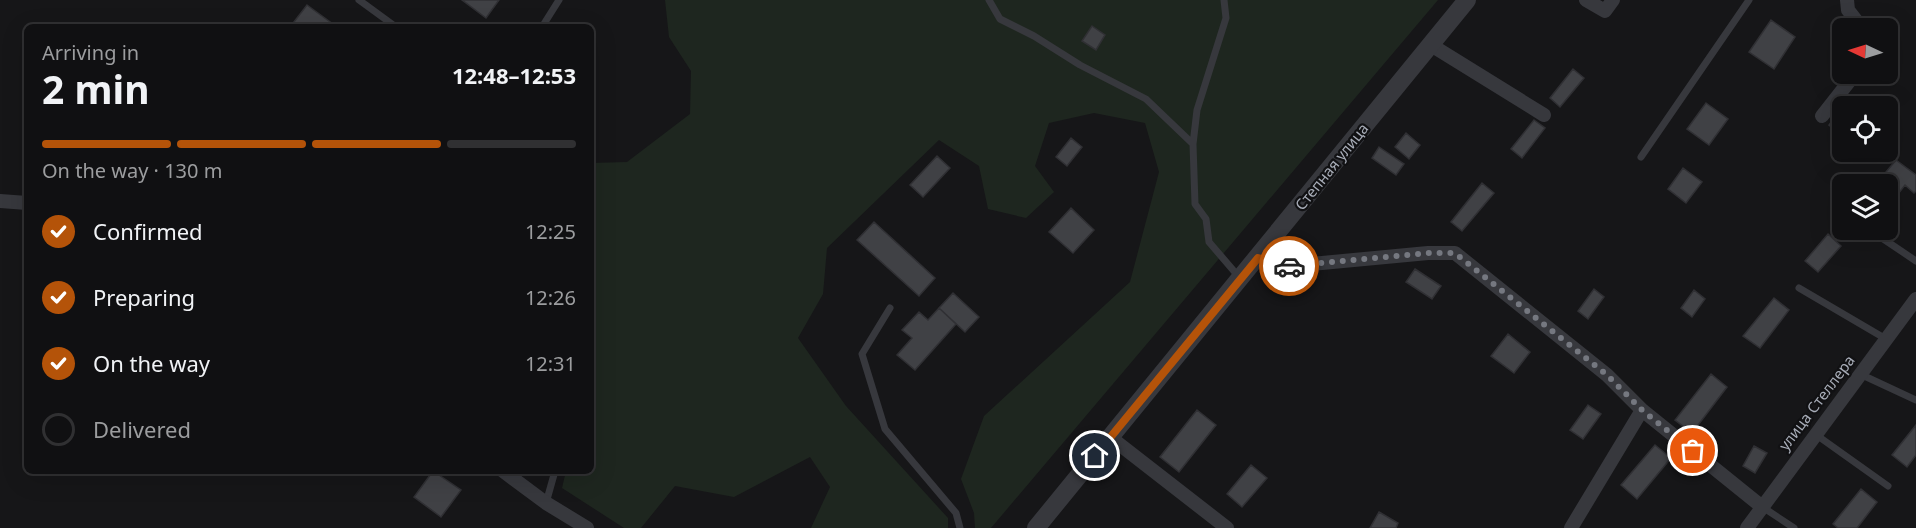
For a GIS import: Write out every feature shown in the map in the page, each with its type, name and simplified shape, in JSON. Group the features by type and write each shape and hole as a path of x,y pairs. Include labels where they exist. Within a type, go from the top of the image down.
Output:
{"street":[{"name":"Степная улица","path":"1036,528 1467,0"},
{"path":"1586,0 1605,11 1612,0"},
{"path":"1847,0 1848,10 1854,18"},
{"path":"1431,45 1544,116"},
{"path":"1822,116 1847,84"},
{"path":"0,201 24,202"},
{"path":"1258,258 1290,266 1428,253 1455,253 1607,375 1642,410 1761,506"},
{"name":"улица Стеллера","path":"1747,528 1916,299"},
{"path":"1570,528 1642,410"},
{"path":"1110,437 1227,528"},
{"path":"507,474 546,503 587,528"}],"lane":[{"path":"358,0 392,24"},
{"path":"544,24 559,0"},
{"path":"989,0 1000,19 1034,36 1080,65 1146,99 1193,144"},
{"path":"1224,0 1226,18 1197,110 1193,144 1195,204 1206,219 1209,242 1241,279"},
{"path":"1641,157 1749,0"},
{"path":"1885,240 1916,261"},
{"path":"1799,288 1886,339"},
{"path":"890,308 862,354 885,429 956,513 960,528"},
{"path":"1860,374 1916,400"},
{"path":"1815,434 1888,486"},
{"path":"546,503 554,474"},
{"path":"1761,506 1794,528"}],"shaded area":[{"path":"665,0 1438,0 991,528 975,528 974,513 961,479 984,416 1130,282 1159,172 1145,123 1094,113 1049,123 1035,166 1054,192 1026,218 988,209 979,166 939,140 827,248 823,294 798,338 846,406 948,518 948,528 811,528 830,487 810,457 734,497 675,486 641,528 624,528 562,488 565,474 594,474 594,163 627,162 690,114 691,71 669,37"}],"building":[{"path":"462,0 499,0 486,18"},
{"path":"307,5 333,24 292,24"},
{"path":"1771,20 1795,37 1774,69 1749,52"},
{"path":"1092,26 1105,35 1096,50 1082,41"},
{"path":"1573,69 1584,78 1560,107 1550,98"},
{"path":"1706,103 1728,119 1709,145 1687,129"},
{"path":"1534,120 1545,128 1522,158 1511,149"},
{"path":"1406,133 1420,145 1409,159 1395,147"},
{"path":"1071,138 1082,147 1067,166 1056,157"},
{"path":"1379,147 1404,164 1396,175 1372,158"},
{"path":"937,156 950,168 923,197 910,185"},
{"path":"1894,162 1898,162 1916,175 1916,191 1914,193 1905,185 1898,194 1898,174 1884,174"},
{"path":"1683,168 1702,182 1686,203 1668,189"},
{"path":"1482,183 1494,193 1462,231 1451,222"},
{"path":"1071,208 1094,230 1073,253 1049,232"},
{"path":"874,222 935,278 919,296 857,240"},
{"path":"1828,234 1841,246 1818,272 1805,261"},
{"path":"1415,269 1441,286 1432,299 1406,282"},
{"path":"1594,289 1604,297 1588,319 1578,311"},
{"path":"1694,290 1705,299 1692,317 1681,308"},
{"path":"953,293 979,317 965,332 939,308"},
{"path":"1774,298 1789,310 1760,348 1743,336"},
{"path":"939,308 956,324 915,370 897,355 912,338 902,330 919,312 928,320"},
{"path":"1508,334 1530,352 1514,373 1491,356"},
{"path":"1711,374 1727,387 1692,433 1675,420"},
{"path":"1588,405 1601,414 1583,439 1570,430"},
{"path":"1197,410 1216,425 1179,472 1160,457"},
{"path":"1916,425 1916,455 1907,467 1892,455"},
{"path":"1655,445 1671,458 1637,499 1621,485"},
{"path":"1754,446 1767,453 1755,473 1743,466"},
{"path":"1251,465 1267,478 1242,507 1227,494"},
{"path":"431,474 437,474 461,490 441,517 414,497"},
{"path":"1861,489 1877,502 1857,528 1838,528 1833,524"},
{"path":"1379,512 1398,523 1396,528 1370,528"}],"way so far":[{"path":"1289,266 1428,253 1455,253 1607,375 1642,410 1693,451"}],"route":[{"path":"1095,456 1258,258 1289,266"}]}
